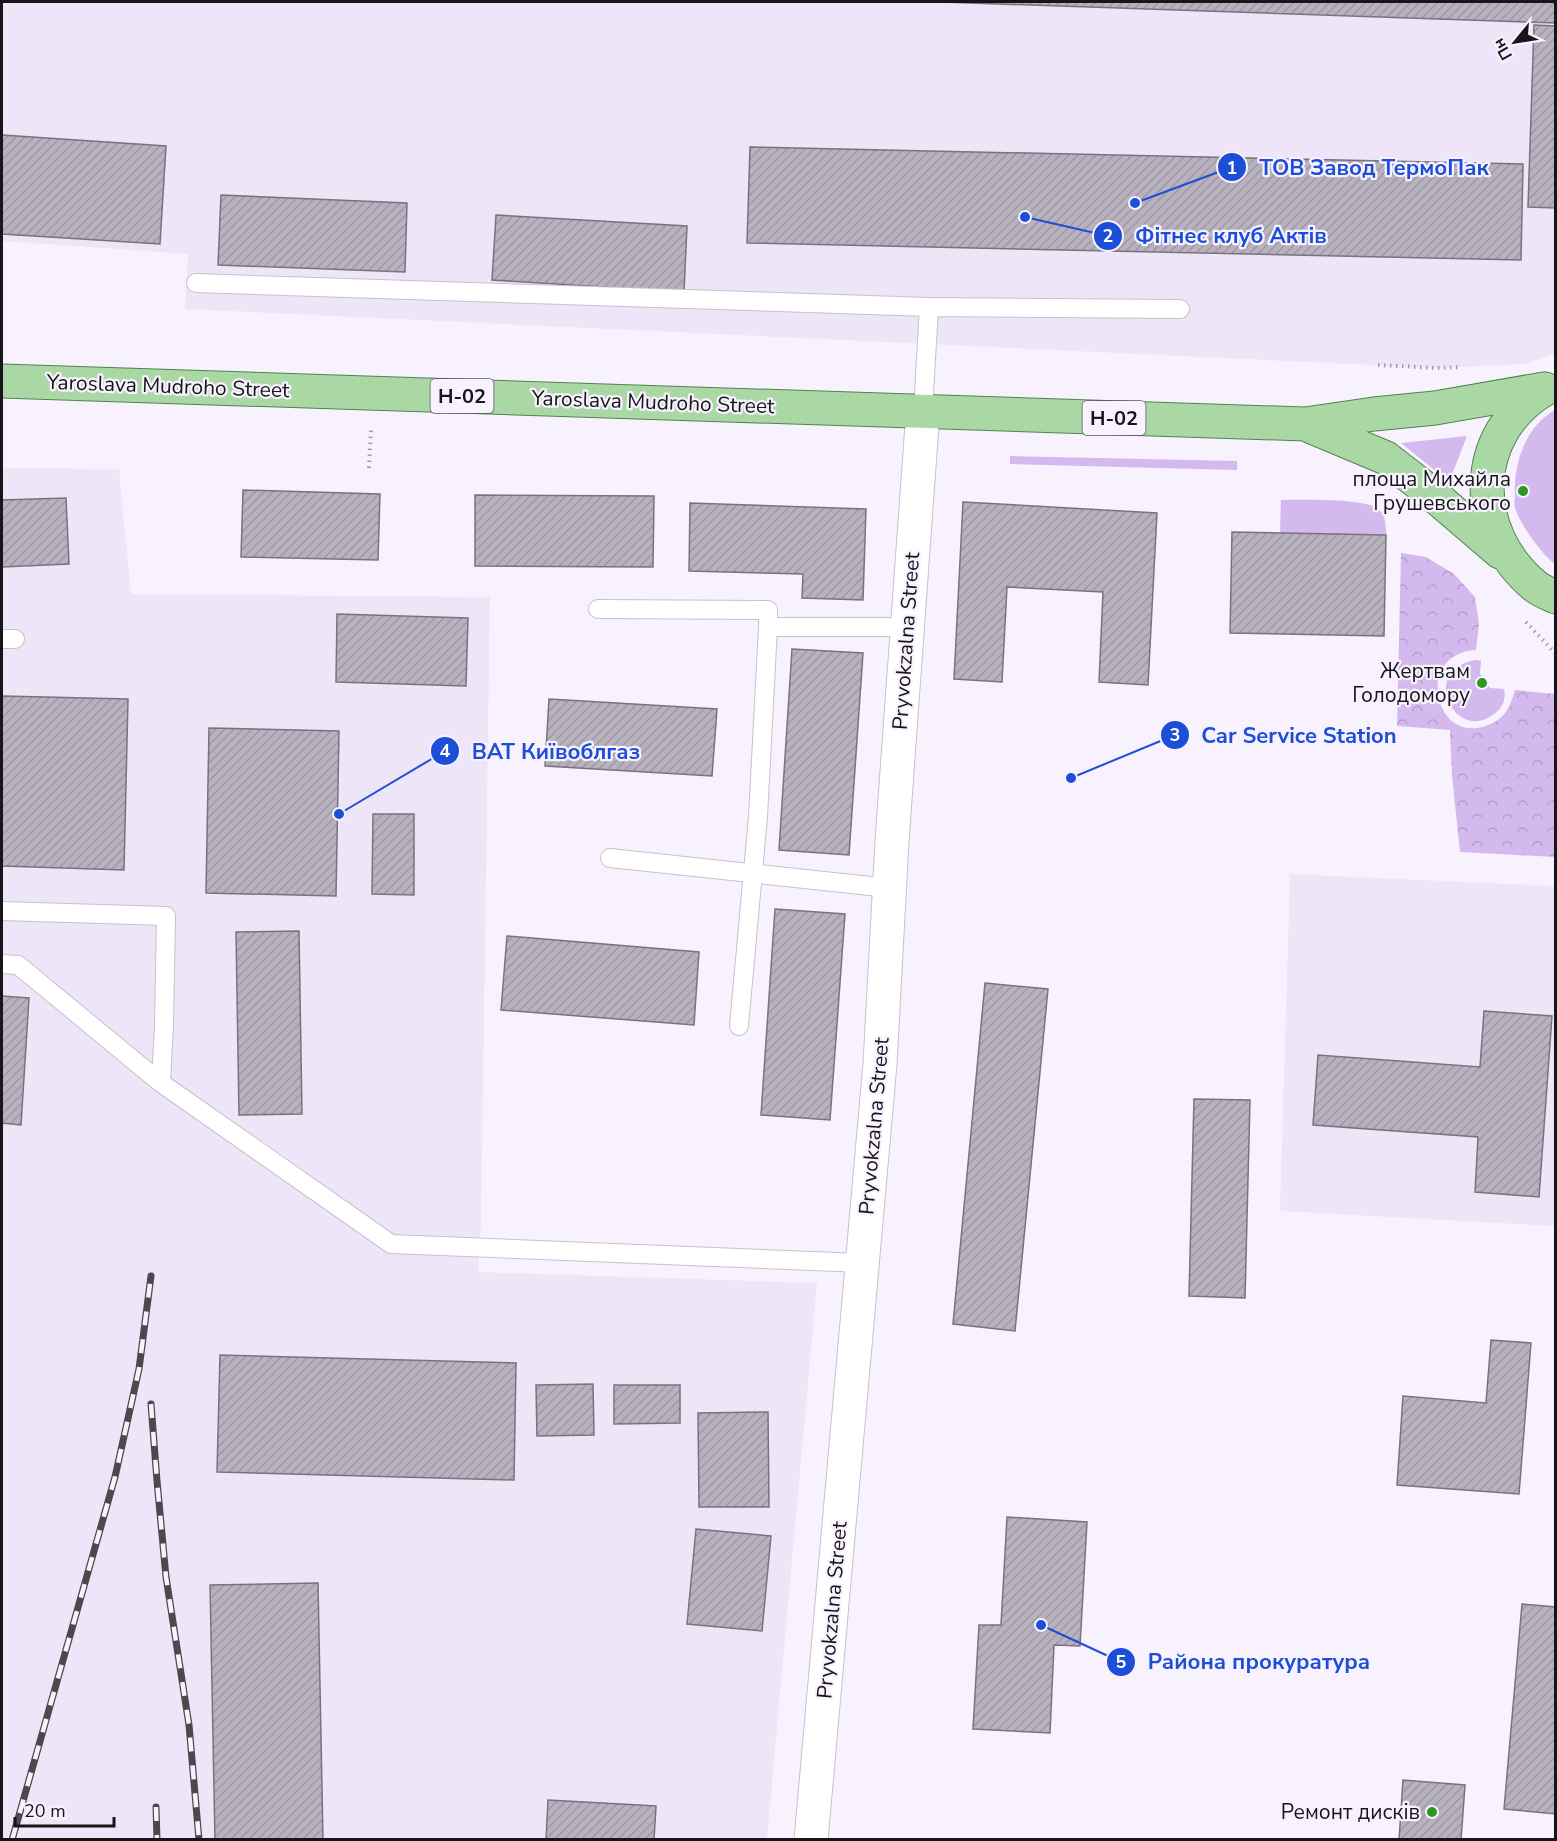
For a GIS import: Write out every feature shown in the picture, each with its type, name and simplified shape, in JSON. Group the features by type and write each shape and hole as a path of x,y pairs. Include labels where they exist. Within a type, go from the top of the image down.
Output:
{"main road":[{"name":"Yaroslava Mudroho Street","path":"2,381 1305,424 1435,408 1550,388"},
{"name":"Н-02","path":"1543,591 1503,550 1491,522 1486,491 1490,460 1501,432 1520,408 1550,388"},
{"name":"Yaroslava Mudroho Street","path":"1305,424 1386,459 1448,507 1543,591"}],"street":[{"name":"Pryvokzalna Street","path":"811,1839 880,1064 889,888 922,411"}],"lane":[{"path":"196,283 929,307 1180,309"},
{"path":"922,411 929,307"},
{"path":"598,609 768,610 758,817 739,1026"},
{"path":"768,627 908,627"},
{"path":"610,858 889,888"},
{"path":"2,911 166,916 164,1025 160,1083"},
{"path":"2,964 18,965 160,1083 391,1244 863,1263"}],"path":[{"path":"1378,365 1437,368"},
{"path":"369,468 371,430"}],"shaded area":[{"path":"2,2 1555,2 1555,354 1524,364 1437,368 185,309 188,254 2,241"},
{"path":"2,468 119,469 131,594 490,597 481,1222 478,1272 817,1283 767,1839 2,1840"},
{"path":"1290,874 1555,886 1555,1226 1280,1211"}],"green space":[{"path":"1555,410 1555,564 1538,547 1518,515 1515,508 1515,482 1519,458 1530,435 1545,417"},
{"path":"1467,436 1449,482 1401,443"},
{"path":"1010,456 1237,461 1237,470 1010,464"},
{"path":"1281,500 1332,500 1371,505 1383,514 1386,535 1280,533"},
{"path":"1401,553 1426,557 1454,574 1475,597 1479,624 1476,650 1456,655 1444,666 1438,681 1438,697 1444,712 1455,723 1469,728 1494,722 1506,712 1515,690 1555,694 1555,857 1460,852 1450,730 1397,726"},
{"path":"1475,660 1481,661 1480,674 1490,688 1504,689 1505,693 1500,709 1480,721 1467,720 1456,713 1449,702 1446,690 1449,677 1458,667"}],"building":[{"path":"941,2 1556,2 1556,23"},
{"path":"1534,25 1556,26 1556,208 1528,207"},
{"path":"2,135 166,146 160,244 2,234"},
{"path":"750,147 1523,164 1521,260 747,243"},
{"path":"221,195 407,203 405,272 218,265"},
{"path":"496,215 687,226 684,292 492,280"},
{"path":"243,490 380,494 378,560 241,557"},
{"path":"475,495 654,496 653,567 475,566"},
{"path":"66,498 69,564 2,567 2,500"},
{"path":"963,502 1157,513 1148,685 1099,682 1103,592 1007,587 1002,682 954,679"},
{"path":"690,503 866,509 863,600 802,598 803,574 689,571"},
{"path":"1232,532 1386,535 1384,636 1230,633"},
{"path":"337,614 468,618 466,686 336,682"},
{"path":"792,649 863,653 849,855 779,850"},
{"path":"2,696 128,699 124,870 2,866"},
{"path":"549,699 717,709 712,776 545,766"},
{"path":"209,728 339,731 336,896 206,893"},
{"path":"373,814 414,814 414,895 372,894"},
{"path":"775,909 845,914 830,1120 761,1115"},
{"path":"299,931 302,1114 239,1115 236,932"},
{"path":"507,936 699,952 694,1025 501,1010"},
{"path":"985,983 1048,989 1015,1331 953,1324"},
{"path":"2,996 29,998 21,1125 2,1123"},
{"path":"1484,1011 1552,1016 1539,1197 1475,1192 1478,1137 1313,1125 1318,1055 1480,1067"},
{"path":"1194,1099 1250,1100 1245,1298 1189,1296"},
{"path":"1491,1340 1531,1343 1519,1494 1397,1485 1403,1396 1486,1403"},
{"path":"220,1355 516,1363 514,1480 217,1472"},
{"path":"593,1384 594,1435 537,1436 536,1385"},
{"path":"614,1385 680,1385 680,1423 614,1424"},
{"path":"768,1412 769,1507 699,1507 698,1413"},
{"path":"1007,1517 1087,1522 1080,1646 1054,1645 1050,1733 973,1729 979,1625 1001,1625"},
{"path":"696,1529 771,1536 762,1631 687,1624"},
{"path":"318,1583 323,1840 215,1840 210,1585"},
{"path":"1522,1604 1556,1607 1556,1814 1504,1809"},
{"name":"Ремонт дисків","path":"1403,1780 1465,1785 1461,1840 1399,1840"},
{"path":"548,1800 656,1806 654,1840 546,1840"}],"railway":[{"path":"12,1840 115,1477 139,1369 151,1276"},
{"path":"151,1404 166,1577 189,1725 199,1840"},
{"path":"156,1807 157,1840"}],"place":[{"name":"ТОВ Завод ТермоПак","path":"1135,203"},
{"name":"Фітнес клуб Актів","path":"1025,217"},
{"name":"площа Михайла Грушевського","path":"1523,491"},
{"name":"Жертвам Голодомору","path":"1482,683"},
{"name":"Car Service Station","path":"1071,778"},
{"name":"ВАТ Київоблгаз","path":"339,814"},
{"name":"Района прокуратура","path":"1041,1625"},
{"name":"Ремонт дисків","path":"1432,1812"}]}
